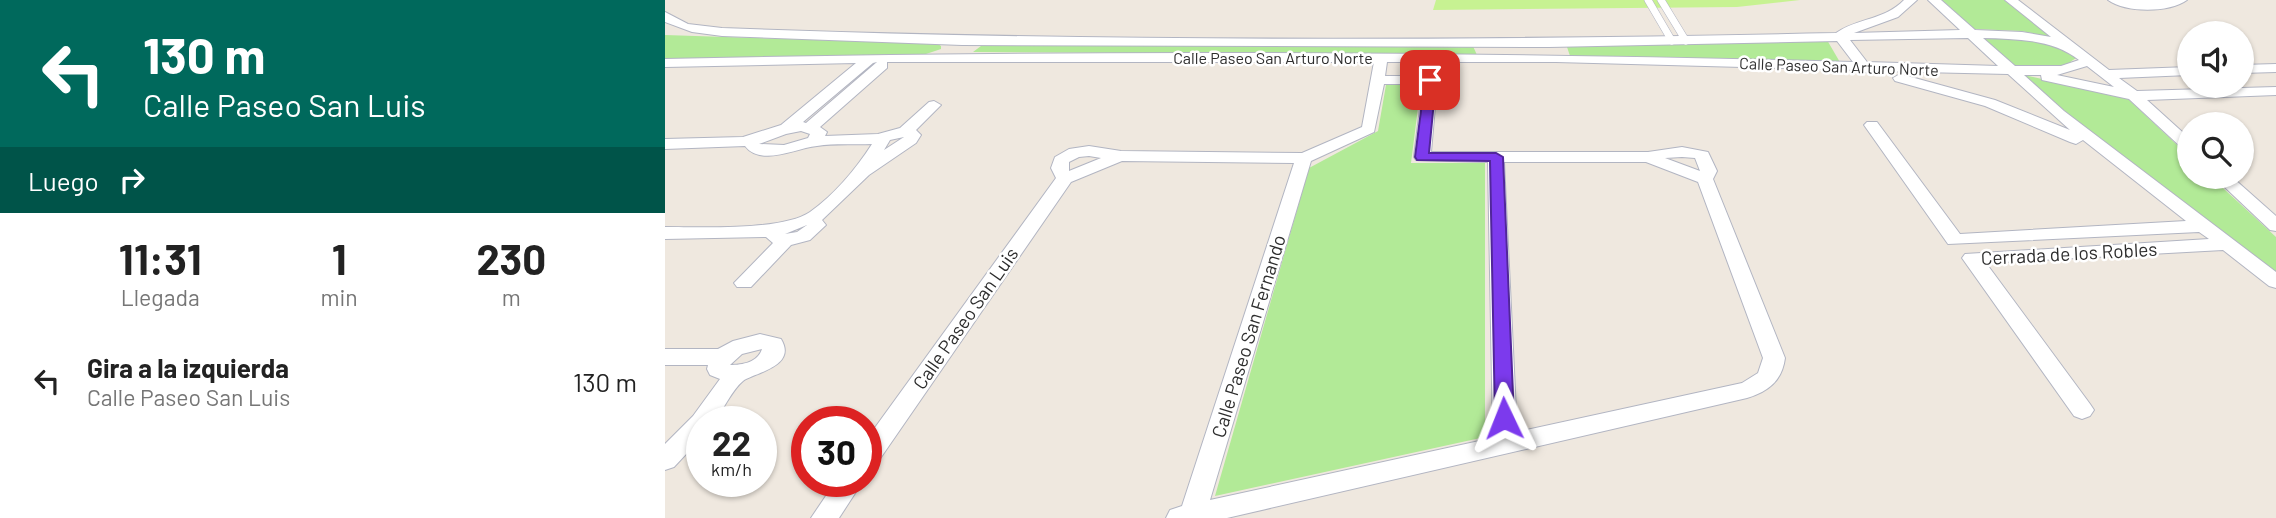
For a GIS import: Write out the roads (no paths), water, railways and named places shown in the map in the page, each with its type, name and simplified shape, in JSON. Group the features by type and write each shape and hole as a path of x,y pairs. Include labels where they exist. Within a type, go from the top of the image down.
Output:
{"street":[{"path":"1912,0 1884,20 1851,29 1840,36 1864,68 1940,86 2004,107 2059,130 2117,160"},
{"path":"1934,0 1969,34 2117,160 2276,282"},
{"path":"2011,0 2134,96 2177,135"},
{"path":"2114,0 2130,4 2173,3 2181,0"},
{"name":"Calle Paseo San Arturo Norte","path":"665,16 688,28 722,32"},
{"name":"Calle Paseo San Arturo Norte","path":"665,30 1024,42 1549,43 1969,34 2021,36 2058,42 2072,48"},
{"path":"941,57 948,48 964,44 1024,42"},
{"path":"1479,58 1495,53 1544,51 1550,49 1549,43"},
{"name":"Calle Paseo San Arturo Norte","path":"665,63 891,57 1479,58 1656,60 2014,71 2071,69 2087,60"},
{"path":"754,140 751,144 755,149 774,151 795,148 812,135 891,57"},
{"path":"786,129 870,58"},
{"name":"Calle Paseo San Luis","path":"882,436 1065,178 1121,156 1304,158 1369,129 1381,58"},
{"path":"1185,517 1747,390 1764,383 1770,376 1774,358 1705,179 1709,171 1705,158 1697,153 1664,152 1648,157 1422,157 1433,58"},
{"path":"2254,69 2276,68"},
{"path":"2014,71 2134,96 2276,91"},
{"path":"2105,74 2177,71"},
{"path":"1377,80 1430,80"},
{"path":"863,171 882,139 888,134 906,131 934,105"},
{"path":"1872,125 1955,240 2203,226"},
{"path":"665,144 754,140 770,132 786,129 812,135 882,139"},
{"path":"744,283 790,223 812,220 863,171 910,140 913,135 906,131"},
{"path":"1496,157 1505,444"},
{"name":"Calle Paseo San Fernando","path":"1185,517 1304,158"},
{"path":"2236,189 2276,226"},
{"path":"665,233 782,236"},
{"name":"Cerrada de los Robles","path":"2082,410 1972,258 2227,244"},
{"path":"665,358 730,365 701,422 665,460"},
{"path":"824,518 839,497"}],"lane":[{"path":"1648,0 1679,41"},
{"path":"1661,0 1679,41"}]}
